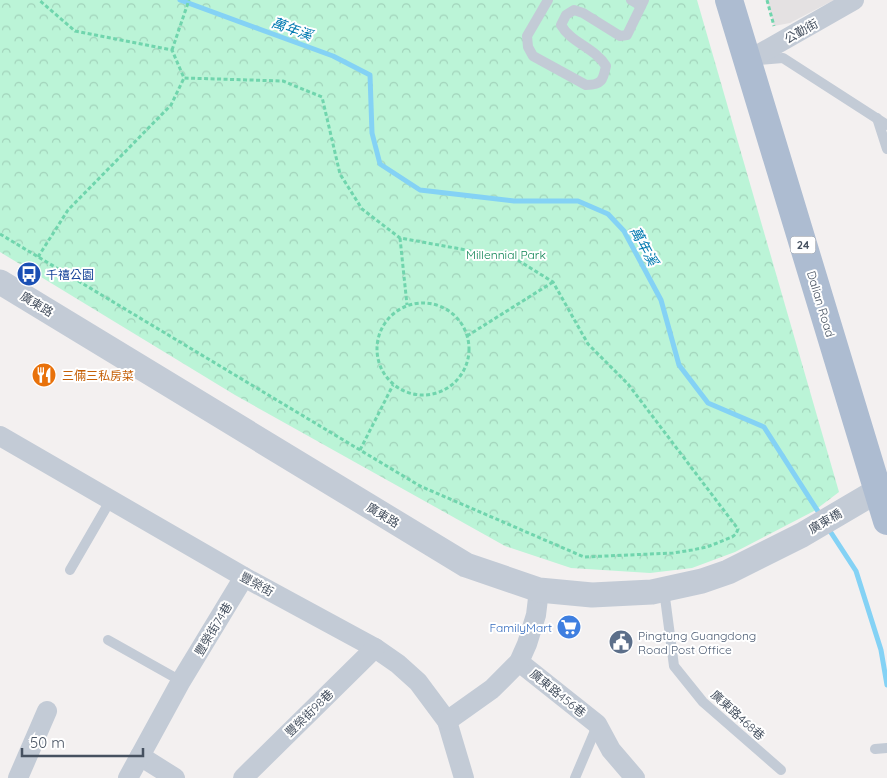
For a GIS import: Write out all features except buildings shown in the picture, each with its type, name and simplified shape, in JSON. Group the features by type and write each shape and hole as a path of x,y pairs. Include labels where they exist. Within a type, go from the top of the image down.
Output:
{"main road":[{"name":"Dalian Road","path":"729,0 882,488 887,521"}],"street":[{"name":"公勤街","path":"747,61 854,0"},
{"name":"廣東路","path":"0,282 466,565 539,590 592,595 652,592 702,581 728,572 802,535"},
{"name":"豐榮街","path":"0,436 244,577 376,648 398,664 418,682 447,721 464,778"},
{"name":"廣東橋","path":"802,535 882,488"},
{"name":"豐榮街74巷","path":"128,778 181,681 244,577"},
{"path":"447,721 492,689 519,662 536,615 539,590"},
{"name":"豐榮街98巷","path":"243,778 376,648"},
{"name":"廣東路456巷","path":"519,662 597,724 611,750 634,778"},
{"path":"18,778 47,711"},
{"path":"140,756 176,778"}],"lane":[{"path":"548,0 527,36 528,47 533,56 586,85 596,85 603,78 606,66 600,56 565,33 561,25 566,15 574,10 583,13 620,36 626,35 642,3 631,0"},
{"path":"747,61 783,58 887,125"},
{"path":"877,118 887,149"},
{"path":"70,570 110,501"},
{"name":"廣東路468巷","path":"664,589 674,666 703,702 781,770"},
{"path":"108,640 181,681"},
{"name":"廣東路456巷","path":"575,778 597,724"},
{"path":"875,749 887,748"}],"path":[{"path":"39,0 75,31 172,50"},
{"path":"184,78 172,50 189,0"},
{"path":"0,234 420,486 584,557 673,553 707,547 732,538 736,534 738,529 628,384 588,344 553,282 516,259 400,238 362,209 340,174 322,97 283,81 184,78"},
{"path":"38,257 68,210 170,105 184,78"},
{"path":"400,238 407,305"},
{"path":"467,336 553,282"},
{"path":"422,302 438,305 451,312 461,323 467,336 469,350 466,365 459,378 435,394 420,395 406,392 393,385 382,372 377,357 377,341 382,326 393,313 407,305 422,302"},
{"path":"360,450 393,385"}],"shaded area":[{"path":"767,0 834,0 790,23 774,26"}],"green space":[{"name":"Millennial Park","path":"0,0 697,0 839,492 814,511 735,552 692,568 650,573 571,568 505,546 235,395 0,252"}],"waterway":[{"name":"萬年溪","path":"180,0 333,56 370,75 372,133 380,164 420,190 514,201 578,201 608,214 624,231 661,300 679,365 708,403 764,427 821,516"},
{"name":"萬年溪","path":"828,528 856,571 881,650 887,685"}],"place":[{"name":"千禧公園","path":"29,274"},
{"name":"三倆三私房菜","path":"44,375"},
{"name":"FamilyMart","path":"569,627"},
{"name":"Pingtung Guangdong Road Post Office","path":"621,642"}]}
